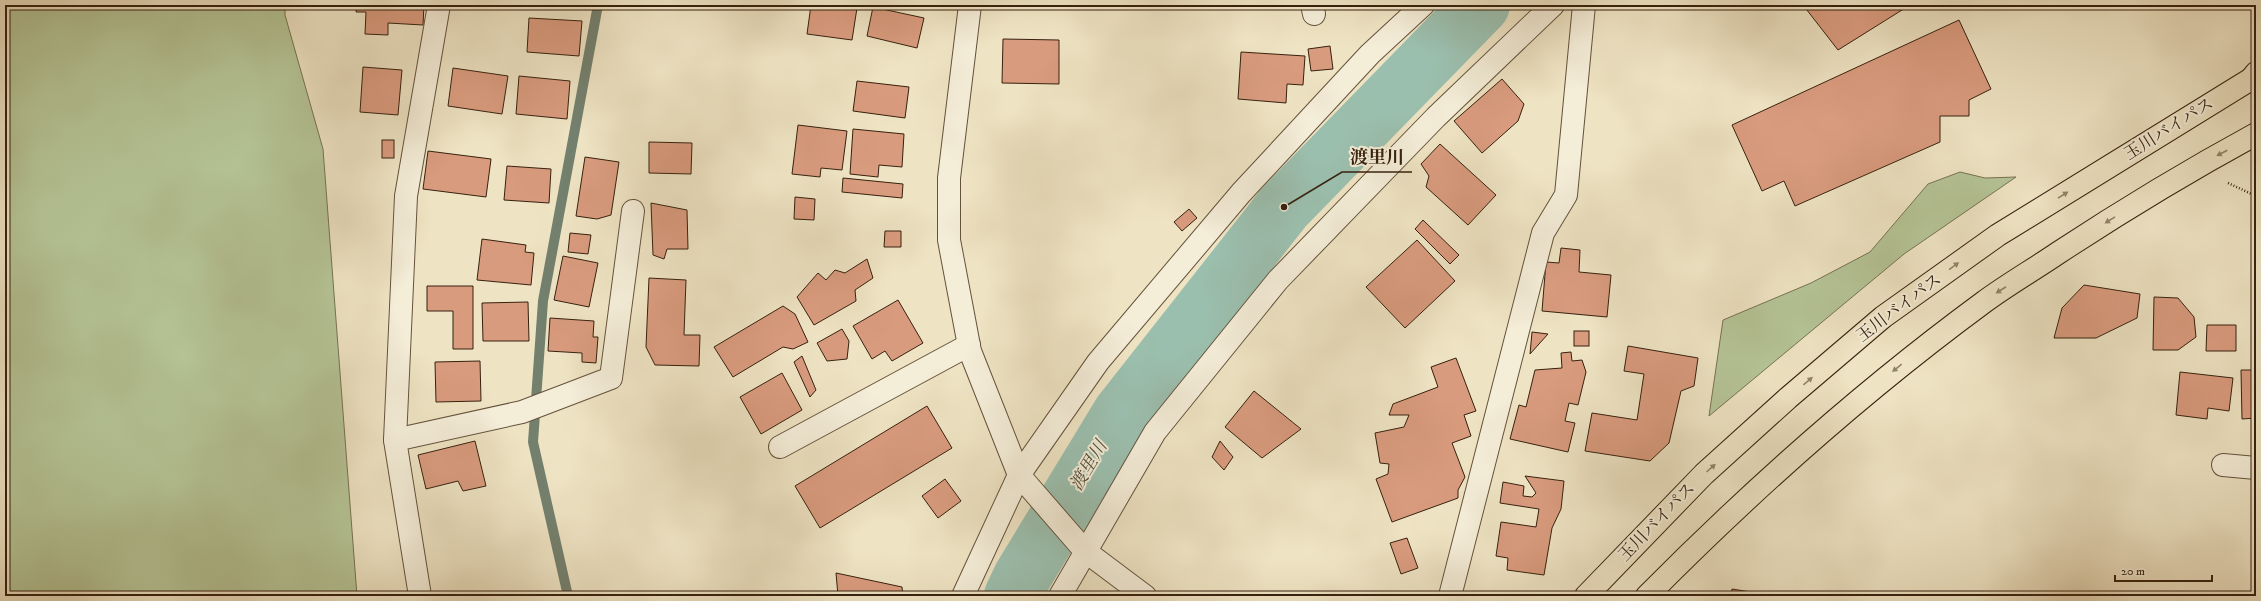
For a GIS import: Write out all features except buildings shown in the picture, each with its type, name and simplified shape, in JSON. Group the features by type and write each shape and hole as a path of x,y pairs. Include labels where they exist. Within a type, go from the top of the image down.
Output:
{"highway":[{"name":"玉川バイパス","path":"1586,596 1704,474 1788,398 1883,317 1998,235 2255,76"},
{"path":"1647,596 1713,529 1804,446 1898,367 1985,301 2190,169 2256,134"}],"street":[{"path":"420,596 395,440 406,196 438,5"},
{"path":"970,5 949,178 949,240 969,345 1019,475 1085,551 1145,596"},
{"path":"963,596 1019,475 1098,362 1236,199 1370,54 1424,5"},
{"path":"1060,596 1155,432 1278,280 1436,117 1553,5"},
{"path":"1450,596 1543,233 1566,195 1584,5"},
{"path":"395,440 522,412 611,378 633,211"},
{"path":"780,447 969,345"},
{"path":"2223,465 2256,468"}],"path":[{"path":"2228,183 2256,196"}],"green space":[{"path":"5,5 285,5 285,15 323,149 357,596 5,596"},
{"path":"1960,172 1985,178 2016,177 1904,254 1709,416 1723,320 1811,283 1870,252 1928,184"}],"waterway":[{"path":"568,596 533,442 543,301 598,5"},
{"name":"渡里川","path":"1013,596 1022,577 1121,414 1284,207 1481,5"}],"place":[{"name":"渡里川","path":"1284,207"}]}
